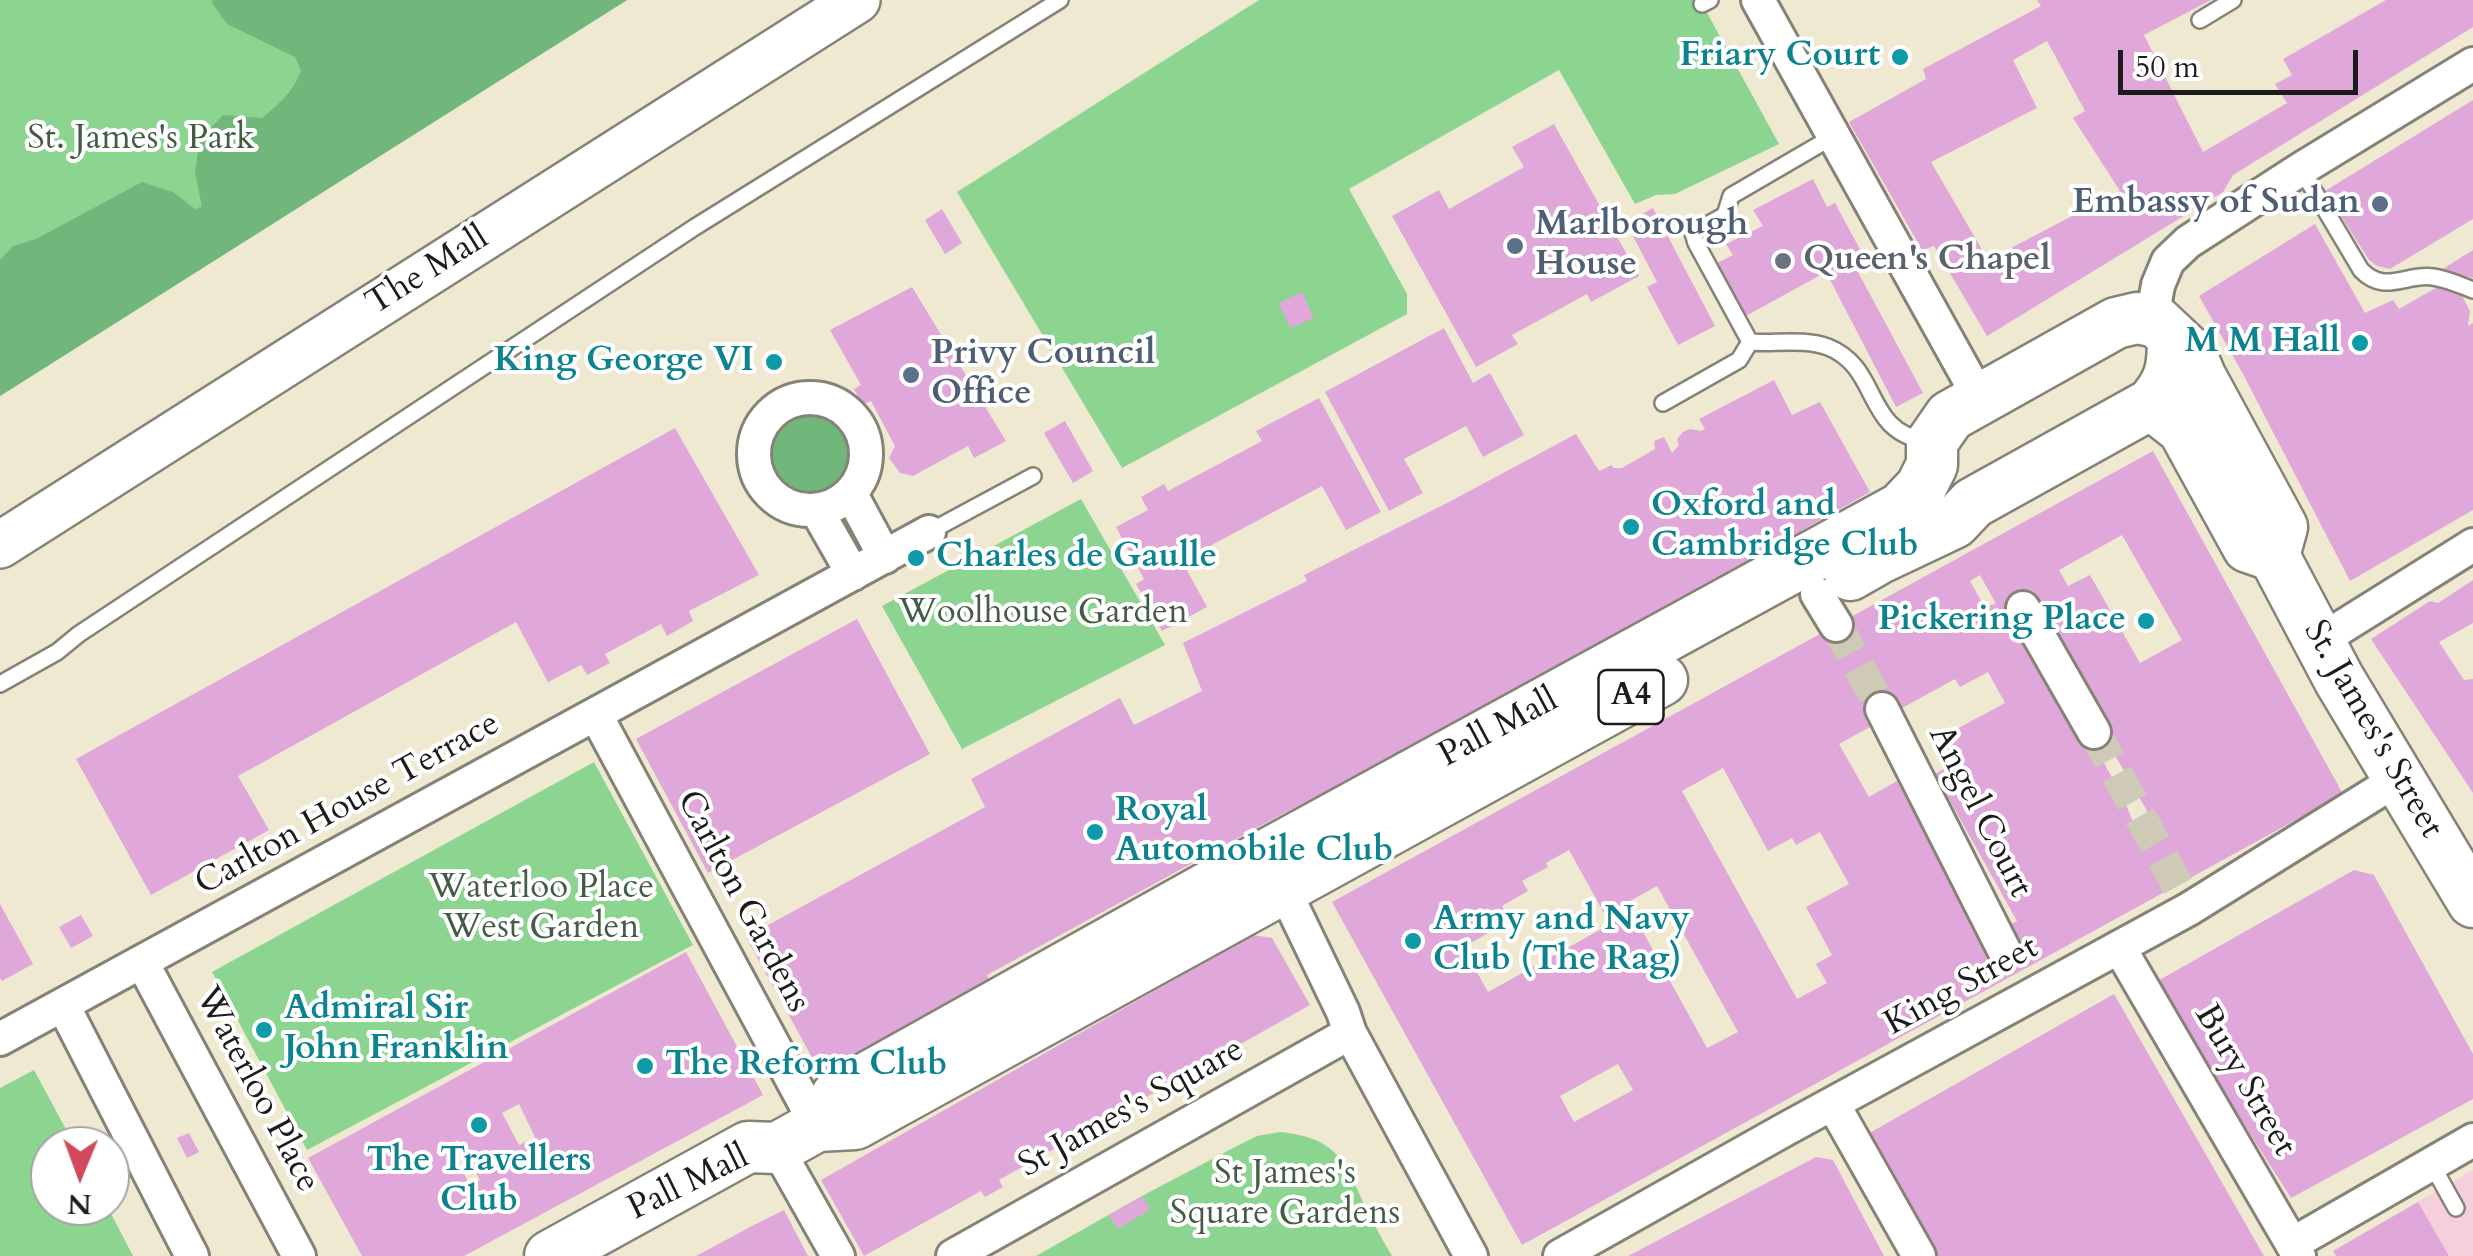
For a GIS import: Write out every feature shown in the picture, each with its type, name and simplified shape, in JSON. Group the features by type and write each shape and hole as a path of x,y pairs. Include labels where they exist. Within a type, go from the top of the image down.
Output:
{"main road":[{"name":"Pall Mall","path":"550,1256 748,1147 855,1124 1276,871 1901,508 1921,488 1950,416 2116,323 2137,318 2162,329"},
{"path":"2152,404 2170,378 2162,329"},
{"name":"St. James's Street","path":"2162,329 2191,354 2282,527 2274,556 2318,642 2398,779 2465,869"},
{"name":"Pall Mall","path":"1276,871 1826,610 1878,559 1954,523 1973,503 2152,404"},
{"name":"St. James's Street","path":"2152,404 2183,429 2248,547 2274,556"},
{"path":"1932,454 1941,483 1973,503"},
{"name":"Pall Mall","path":"619,1256 766,1172 797,1137"}],"street":[{"name":"The Mall","path":"0,545 856,0"},
{"path":"1758,0 1980,398"},
{"path":"2162,329 2158,285 2168,261 2188,242 2473,64"},
{"path":"792,400 830,401 859,425 866,442 867,461 862,479 835,505 817,511 781,503 767,491 753,458 763,422 776,408 792,400"},
{"path":"850,494 885,557"},
{"path":"817,511 853,574 929,532"},
{"path":"2318,642 2473,545"},
{"name":"Carlton House Terrace","path":"0,1039 853,574"},
{"path":"2022,608 2094,732"},
{"name":"Angel Court","path":"1882,710 2016,974"},
{"name":"Carlton Gardens","path":"596,715 797,1137"},
{"name":"King Street","path":"1560,1256 1833,1104 2016,974 2119,947 2184,897 2398,779"},
{"path":"1276,871 1350,1032 1471,1256"},
{"name":"Bury Street","path":"2119,947 2296,1250"},
{"name":"Waterloo Place","path":"142,962 299,1256"},
{"path":"64,1005 192,1256"},
{"name":"St James's Square","path":"953,1256 1350,1032"},
{"path":"1833,1104 1919,1256"},
{"path":"797,1137 838,1256"},
{"path":"2296,1250 2473,1140"}],"lane":[{"path":"0,684 57,652 695,227 1060,0"},
{"path":"2200,20 2233,0"},
{"path":"1750,342 1693,233 1724,214 1730,196 1834,136"},
{"path":"2301,169 2369,278 2390,282 2428,276 2473,290"},
{"path":"1663,403 1739,360 1750,342"},
{"path":"1750,342 1804,342 1828,347 1858,370 1890,426 1932,454"},
{"path":"929,532 1033,476"},
{"path":"2431,1163 2456,1208"}],"shaded area":[{"path":"2473,1170 2473,1256 2336,1256 2333,1251"}],"green space":[{"name":"St. James's Park","path":"0,0 627,0 0,396"},
{"path":"213,0 627,0 0,396 0,260 13,246 36,239 142,182 173,192 195,209 202,207 195,172 200,139 223,115 262,118 285,97 298,78 301,71 295,57 227,24"},
{"path":"1259,0 1700,0 1779,144 1675,194 1656,195 1635,204 1559,70 1349,189 1407,294 1407,314 1122,468 957,192"},
{"path":"810,411 841,424 854,455 841,486 810,499 779,486 766,455 779,424"},
{"name":"Woolhouse Garden","path":"1081,499 1165,645 962,749 882,606"},
{"name":"Waterloo Place West Garden","path":"594,762 693,945 307,1150 212,972"},
{"path":"34,1070 64,1126 30,1126 30,1226 117,1226 133,1256 0,1256 0,1088"},
{"name":"St James's Square Gardens","path":"1280,1132 1314,1139 1336,1154 1351,1175 1392,1256 1036,1256 1235,1147 1257,1136"}],"building":[{"path":"2037,0 2211,0 2144,35 2203,152 2287,103 2275,84 2292,75 2283,59 2386,0 2473,0 2473,27 2233,175 2223,192 1987,336 1934,246 1922,250 1849,122 1926,79 1923,69 2041,6","holes":["2047,41 2085,111 2073,118 2120,191 1988,260 1931,162 2037,108 2013,60"]},
{"path":"2473,100 2473,219 2390,269 2377,266 2369,260 2325,191"},
{"name":"Marlborough House","path":"1554,124 1639,276 1591,302 1587,294 1512,335 1518,344 1476,367 1392,216 1439,190 1449,209 1524,167 1512,147"},
{"path":"1813,179 1827,207 1835,203 1862,253 1851,259 1923,393 1896,407 1826,272 1744,317 1715,264 1733,255 1726,244 1763,226 1753,210"},
{"path":"1653,208 1715,326 1678,345 1647,287 1657,282 1626,223"},
{"path":"942,209 962,243 945,254 925,220"},
{"path":"2315,224 2365,313 2393,300 2399,309 2441,285 2460,292 2470,311 2468,326 2473,323 2473,510 2350,581 2199,296"},
{"path":"2473,250 2473,278 2441,270"},
{"name":"Privy Council Office","path":"912,287 1006,441 974,458 968,446 913,476 900,473 889,458 895,446 871,401 863,405 854,389 861,385 830,330"},
{"path":"1302,292 1314,318 1290,328 1279,303"},
{"path":"1444,328 1473,383 1490,373 1524,435 1483,457 1466,426 1404,459 1423,493 1389,511 1325,392"},
{"path":"1774,380 1792,415 1820,402 1870,492 1801,531 1804,537 987,975 991,982 821,1074 746,937 985,807 971,779 1120,698 1134,725 1202,691 1183,643 1307,581 1304,575 1576,434 1599,471 1612,465 1622,468 1655,449 1654,441 1664,437 1672,453 1683,432 1705,429 1699,419"},
{"path":"1319,398 1381,512 1346,530 1322,486 1182,561 1207,607 1162,631 1136,584 1144,579 1116,527 1148,510 1141,497 1164,484 1168,491 1262,441 1256,431"},
{"path":"1065,421 1093,471 1073,483 1044,433"},
{"path":"675,428 759,575 689,611 693,621 667,636 661,624 605,654 610,663 587,675 581,665 548,682 516,622 238,776 269,830 151,895 76,759"},
{"path":"2153,451 2343,794 1522,1245 1332,902","holes":["2122,535 2182,640 2140,663 2090,575 2068,586 2059,570","1980,575 1996,604 1984,606 1970,581","2024,589 2154,823 2141,818 2137,832 2123,797 2010,596","1988,672 2005,703 1940,738 1954,763 1935,774 2017,921 2005,927 1995,957 1897,781 1869,797 1839,744 1870,727 1865,718 1889,705 1893,713 1955,679 1960,687","1723,768 1768,851 1792,838 1796,845 1820,832 1849,884 1806,907 1832,955 1816,964 1827,983 1797,999 1682,791","1569,850 1605,915 1657,886 1738,1032 1707,1048 1632,912 1488,992 1463,947 1510,921 1502,906 1528,891 1522,881 1548,867 1546,863","1618,1064 1633,1090 1574,1122 1560,1096"]},
{"path":"2473,580 2473,623 2439,642 2464,680 2473,679 2473,793 2371,639 2430,601 2438,603"},
{"path":"857,619 930,754 708,873 636,739"},
{"path":"2354,870 2374,875 2473,1054 2473,1099 2291,1198 2154,983"},
{"path":"0,904 33,964 2,981 0,978"},
{"path":"81,915 93,936 71,948 59,927"},
{"path":"1253,935 1272,938 1310,1005 999,1180 1003,1187 985,1197 981,1191 864,1256 821,1180"},
{"path":"686,952 763,1095 464,1256 362,1256 308,1158","holes":["519,1104 535,1137 519,1145 502,1113","458,1140 480,1180 470,1185 448,1145"]},
{"path":"2114,994 2264,1256 1935,1256 1866,1135"},
{"path":"189,1133 199,1152 187,1158 177,1138"},
{"path":"1816,1157 1833,1160 1884,1256 1628,1256"},
{"path":"1142,1196 1150,1210 1117,1229 1109,1215"},
{"path":"2418,1202 2449,1256 2336,1256 2333,1251"},
{"path":"784,1210 808,1256 696,1256 754,1225"}],"tunnel":[{"path":"1836,625 1882,709"},
{"path":"2094,732 2178,886"}],"place":[{"name":"Friary Court","path":"1900,57"},
{"name":"Embassy of Sudan","path":"2380,204"},
{"name":"Marlborough House","path":"1515,246"},
{"name":"Queen's Chapel","path":"1783,261"},
{"name":"M M Hall","path":"2360,343"},
{"name":"King George VI","path":"774,362"},
{"name":"Privy Council Office","path":"911,375"},
{"name":"Oxford and Cambridge Club","path":"1631,527"},
{"name":"Charles de Gaulle","path":"916,558"},
{"name":"Pickering Place","path":"2146,621"},
{"name":"Royal Automobile Club","path":"1095,832"},
{"name":"Army and Navy Club (The Rag)","path":"1413,941"},
{"name":"Admiral Sir John Franklin","path":"264,1030"},
{"name":"The Reform Club","path":"645,1066"},
{"name":"The Travellers Club","path":"479,1125"}]}
